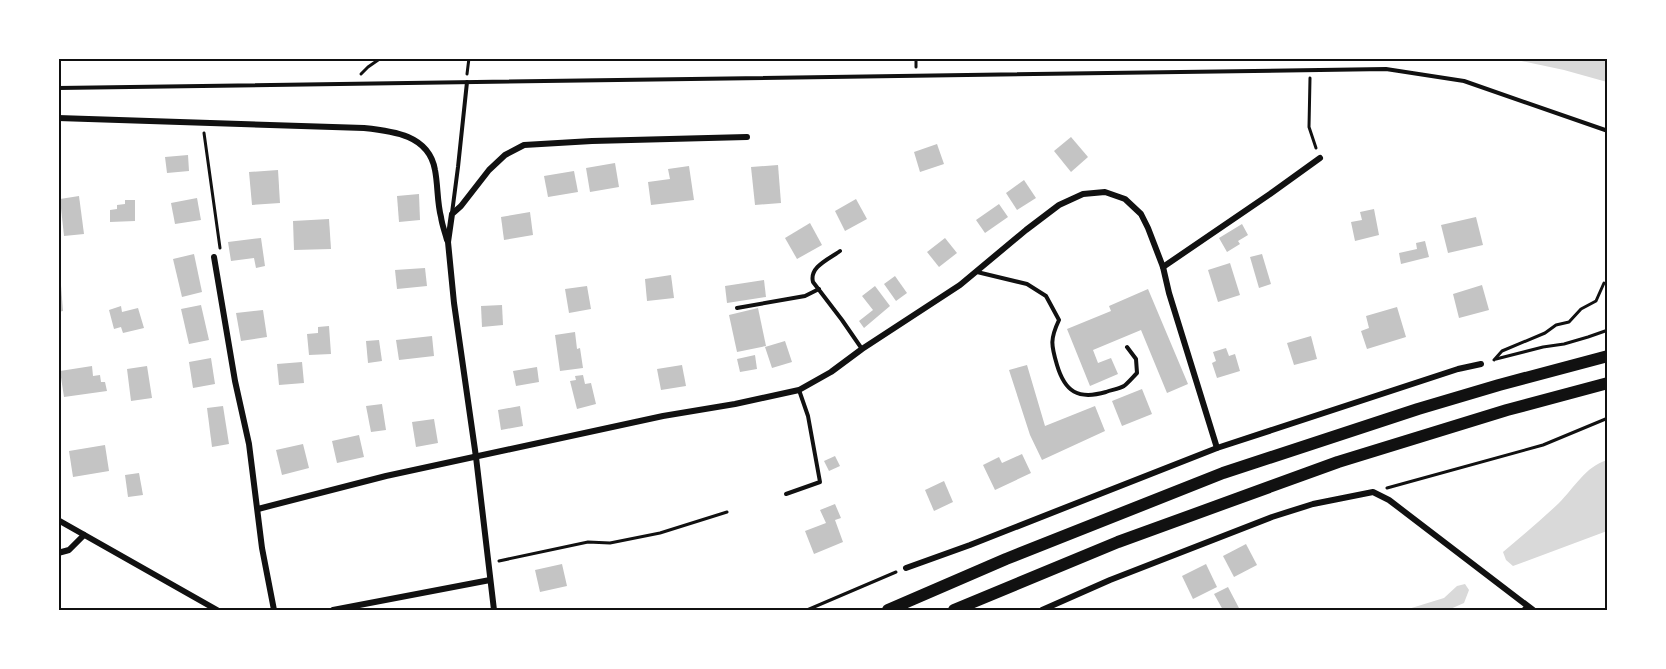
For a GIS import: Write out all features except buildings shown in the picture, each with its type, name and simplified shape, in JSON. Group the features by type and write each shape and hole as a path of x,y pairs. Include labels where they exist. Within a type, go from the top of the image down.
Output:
{"highway":[{"path":"888,610 1006,559 1223,473 1418,409 1608,356"},
{"path":"954,610 1118,542 1338,462 1507,410 1608,382"}],"street":[{"path":"58,118 364,128 409,136 424,146 435,167 440,217 448,242 494,610"},
{"path":"448,242 452,214 505,154 524,145 747,137"},
{"path":"1162,267 1320,158"},
{"path":"258,509 386,476 663,416 799,390 831,372 960,285 1059,205 1083,194 1105,192 1125,199 1141,214 1148,228 1217,448"},
{"path":"214,257 235,381 249,444 262,548 274,610"},
{"path":"906,568 1217,448 1458,369 1481,364"},
{"path":"1042,610 1110,580 1272,517 1313,504 1373,492 1389,500 1528,609"},
{"path":"58,520 217,610"},
{"path":"58,554 69,550 84,535"},
{"path":"333,610 490,580"}],"lane":[{"path":"58,87 1386,69 1464,81 1607,132"},
{"path":"452,214 467,82"},
{"path":"840,251 813,270 811,277 862,349"},
{"path":"976,272 1027,284 1046,296 1059,320 1053,332 1051,345 1060,376 1069,388 1081,396 1096,395 1123,387 1137,373 1136,359 1127,347"},
{"path":"737,308 805,296 819,289"},
{"path":"786,494 820,482 808,416 799,390"}],"path":[{"path":"360,84 361,74 381,58"},
{"path":"467,82 469,58"},
{"path":"1310,70 1309,127 1320,158"},
{"path":"202,123 220,251 214,257"},
{"path":"1494,360 1503,351 1545,333 1556,325 1569,322 1581,309 1596,302 1604,283"},
{"path":"1481,364 1543,347 1588,338 1608,330"},
{"path":"1373,492 1543,445 1608,418"},
{"path":"488,563 588,542 610,543 660,533 727,512"},
{"path":"807,610 906,568"}],"shaded area":[{"path":"1512,59 1607,59 1607,82 1564,70"},
{"path":"1607,460 1607,531 1513,566 1506,560 1503,552 1559,503 1586,472"},
{"path":"1465,584 1469,590 1464,603 1448,610 1405,610 1444,598 1457,586"}]}
